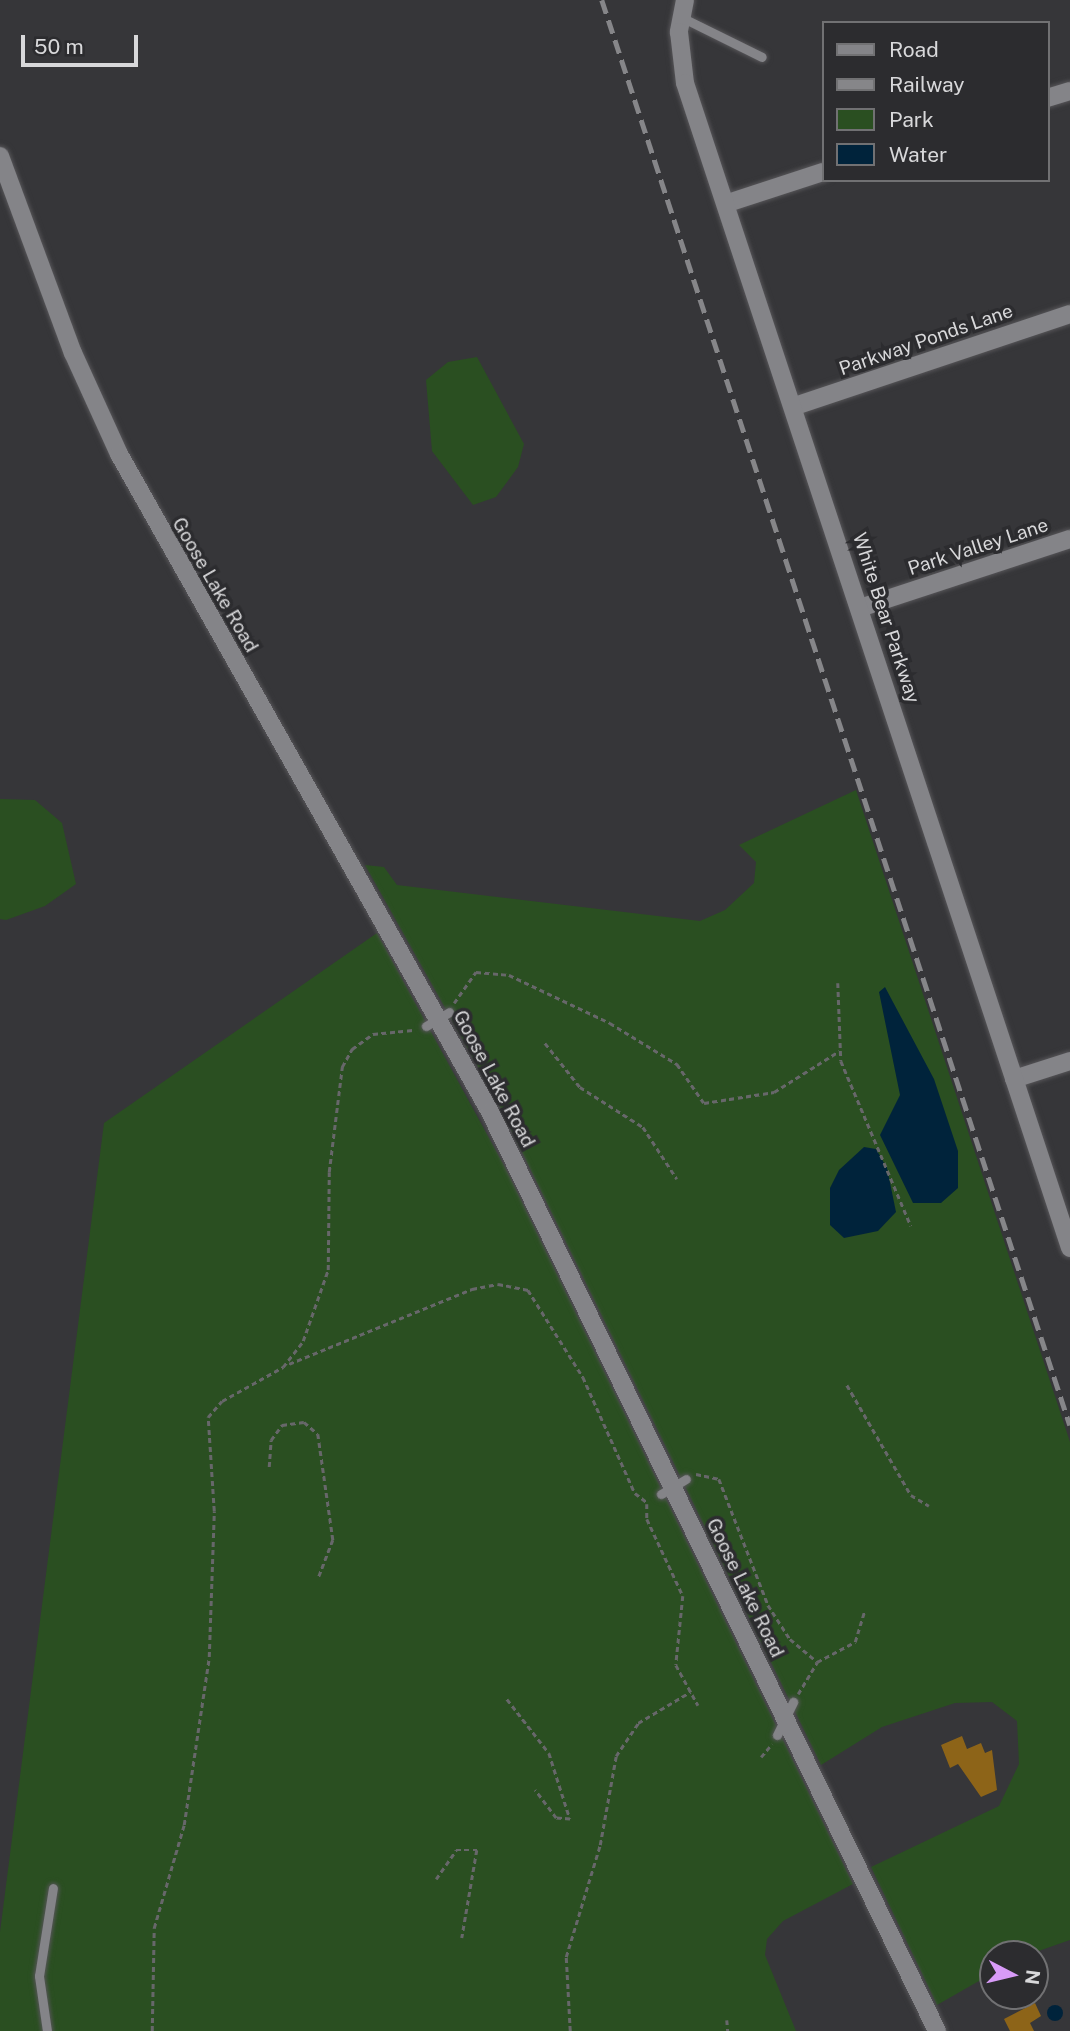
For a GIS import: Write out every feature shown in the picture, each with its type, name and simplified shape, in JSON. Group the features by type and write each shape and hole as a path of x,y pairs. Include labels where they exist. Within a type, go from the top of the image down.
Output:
{"street":[{"name":"White Bear Parkway","path":"683,8 685,83 728,203 1070,1248"},
{"path":"1049,97 1070,91"},
{"name":"Goose Lake Road","path":"0,156 73,354 124,464 438,1019 673,1487 789,1710 937,2031"},
{"path":"728,203 822,172"},
{"name":"Parkway Ponds Lane","path":"795,406 1070,314"},
{"name":"Park Valley Lane","path":"860,608 1070,539"},
{"path":"1014,1079 1070,1061"}],"lane":[{"path":"683,8 762,57"},
{"path":"777,1735 789,1710"},
{"path":"47,2031 39,1976 53,1888"}],"path":[{"path":"283,1367 303,1342 326,1282 329,1172 344,1061 373,1034 438,1019 472,975 509,975 610,1023 677,1064 704,1103 774,1092 839,1051"},
{"path":"838,983 839,1051 911,1226"},
{"path":"545,1043 580,1087 643,1127 677,1179"},
{"path":"152,2031 154,1928 184,1825 209,1657 214,1511 208,1417 222,1401 342,1337 472,1289 498,1284 528,1290 583,1377 635,1493 648,1503"},
{"path":"847,1385 911,1495 929,1506"},
{"path":"269,1467 271,1440 282,1425 304,1422 321,1439 333,1540 319,1577"},
{"path":"648,1503 673,1487 705,1472 719,1479 768,1605 790,1639 817,1662"},
{"path":"648,1503 647,1519 683,1596 675,1658 698,1705"},
{"path":"789,1710 817,1662 851,1647 864,1612"},
{"path":"570,2031 566,1957 600,1845 616,1756 639,1723 690,1692"},
{"path":"507,1699 548,1753 570,1819 555,1818 535,1790"},
{"path":"761,1757 777,1735"},
{"path":"436,1879 456,1850 477,1850 461,1938"},
{"path":"727,2020 728,2031"}],"green space":[{"path":"477,357 524,444 518,467 496,497 473,505 432,451 426,380 448,362"},
{"path":"856,790 1070,1442 1070,1940 1049,1947 1049,1940 979,1940 979,1981 937,2005 871,1867 999,1806 1019,1764 1017,1721 992,1702 955,1703 882,1727 821,1765 496,1099 365,865 384,867 397,885 700,921 725,910 754,883 756,862 739,845"},
{"path":"0,799 35,800 62,823 76,884 45,906 6,920 0,919"},
{"path":"377,933 506,1169 853,1884 783,1921 767,1939 765,1955 796,2031 0,2031 0,1932 104,1123"}],"water":[{"path":"885,987 934,1079 958,1151 958,1188 941,1203 913,1203 880,1135 900,1095 879,992"},
{"path":"864,1147 876,1149 887,1168 896,1212 878,1231 844,1238 830,1225 830,1188 839,1170"},
{"path":"1055,2005 1062,2010 1061,2019 1049,2019 1049,2007"}],"building":[{"path":"962,1736 967,1749 981,1743 985,1753 992,1750 997,1790 981,1797 958,1764 950,1768 941,1745"},
{"path":"1021,2010 1038,2010 1041,2016 1030,2023 1034,2031 1010,2031 1004,2019"}],"railway":[{"path":"602,0 1070,1425"}]}
